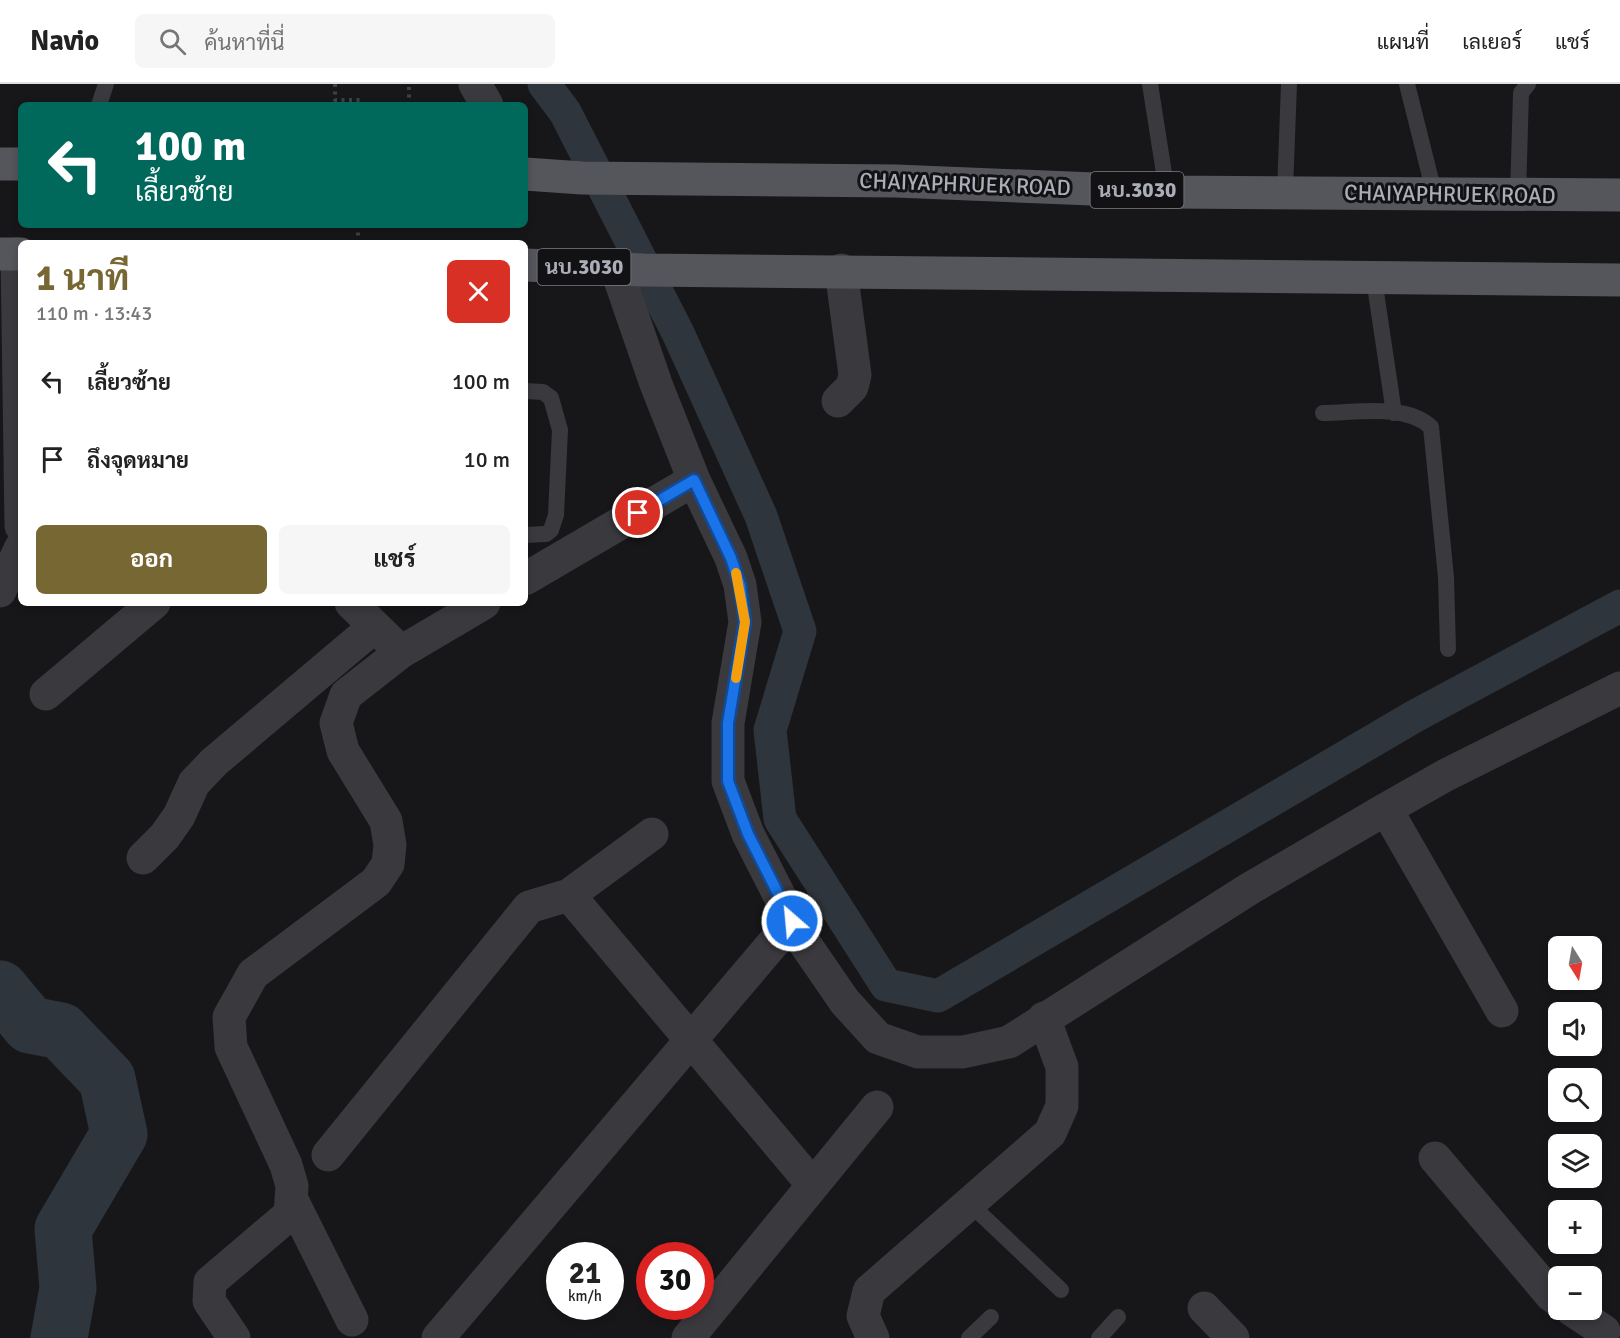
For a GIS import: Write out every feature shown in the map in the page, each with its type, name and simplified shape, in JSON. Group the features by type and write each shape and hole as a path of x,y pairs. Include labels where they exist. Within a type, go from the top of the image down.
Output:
{"main road":[{"path":"0,164 18,164"},
{"name":"CHAIYAPHRUEK ROAD","path":"528,174 582,178 896,181 1167,192 1285,191 1435,196 1620,195"},
{"name":"นบ.3030","path":"528,266 1374,279 1620,280"}],"street":[{"path":"475,84 485,102"},
{"path":"13,254 18,424"},
{"path":"630,269 656,384 694,480 731,558 740,585 745,622 728,723 728,781 748,834 792,921 845,1002 878,1038 918,1052 963,1052 1009,1042 1249,889 1386,809 1446,775 1620,688"},
{"path":"838,401 852,387 855,375 841,270"},
{"path":"528,577 694,480"},
{"path":"0,591 18,553"},
{"path":"46,694 150,606"},
{"path":"354,606 401,652"},
{"path":"234,1338 209,1301 210,1282 290,1214 292,1186 286,1165 231,1047 229,1017 253,974 376,882 388,864 390,845 386,821 342,751 336,723 346,695 401,652 479,606"},
{"path":"143,858 165,836 179,816 194,783 214,762 374,627"},
{"path":"1386,809 1502,1011"},
{"path":"328,1155 529,907 568,895 652,834"},
{"path":"568,895 812,1184"},
{"path":"438,1338 792,921"},
{"path":"873,1338 862,1316 869,1291 1050,1133 1062,1106 1062,1067 1044,1018"},
{"path":"688,1338 877,1107"},
{"path":"1435,1158 1548,1291"},
{"path":"291,1198 352,1320"},
{"path":"1204,1308 1233,1338"}],"lane":[{"path":"100,102 106,84"},
{"path":"1150,84 1167,192"},
{"path":"1285,191 1289,84"},
{"path":"1407,84 1435,196"},
{"path":"1518,195 1521,93 1528,84"},
{"path":"1374,279 1394,413"},
{"path":"528,390 543,392 550,398 560,430 556,515 551,530 546,534 528,535"},
{"path":"1323,413 1394,413 1412,416 1431,427 1446,577 1448,649"},
{"path":"969,1203 1061,1290"},
{"path":"969,1338 991,1317"},
{"path":"1099,1338 1118,1317"}],"path":[{"path":"335,84 335,100 360,102"},
{"path":"409,84 409,102"}],"waterway":[{"path":"544,84 565,112 678,333 761,516 800,631 770,730 780,819 886,985 938,996 1415,716 1620,606"},
{"path":"0,989 30,1025 61,1031 107,1079 119,1134 63,1229 68,1288 59,1338"}],"slow traffic":[{"path":"736,573 745,622 736,678"}],"route":[{"path":"638,513 694,480 731,558 740,585 745,622 728,723 728,781 748,834 792,921"}]}
